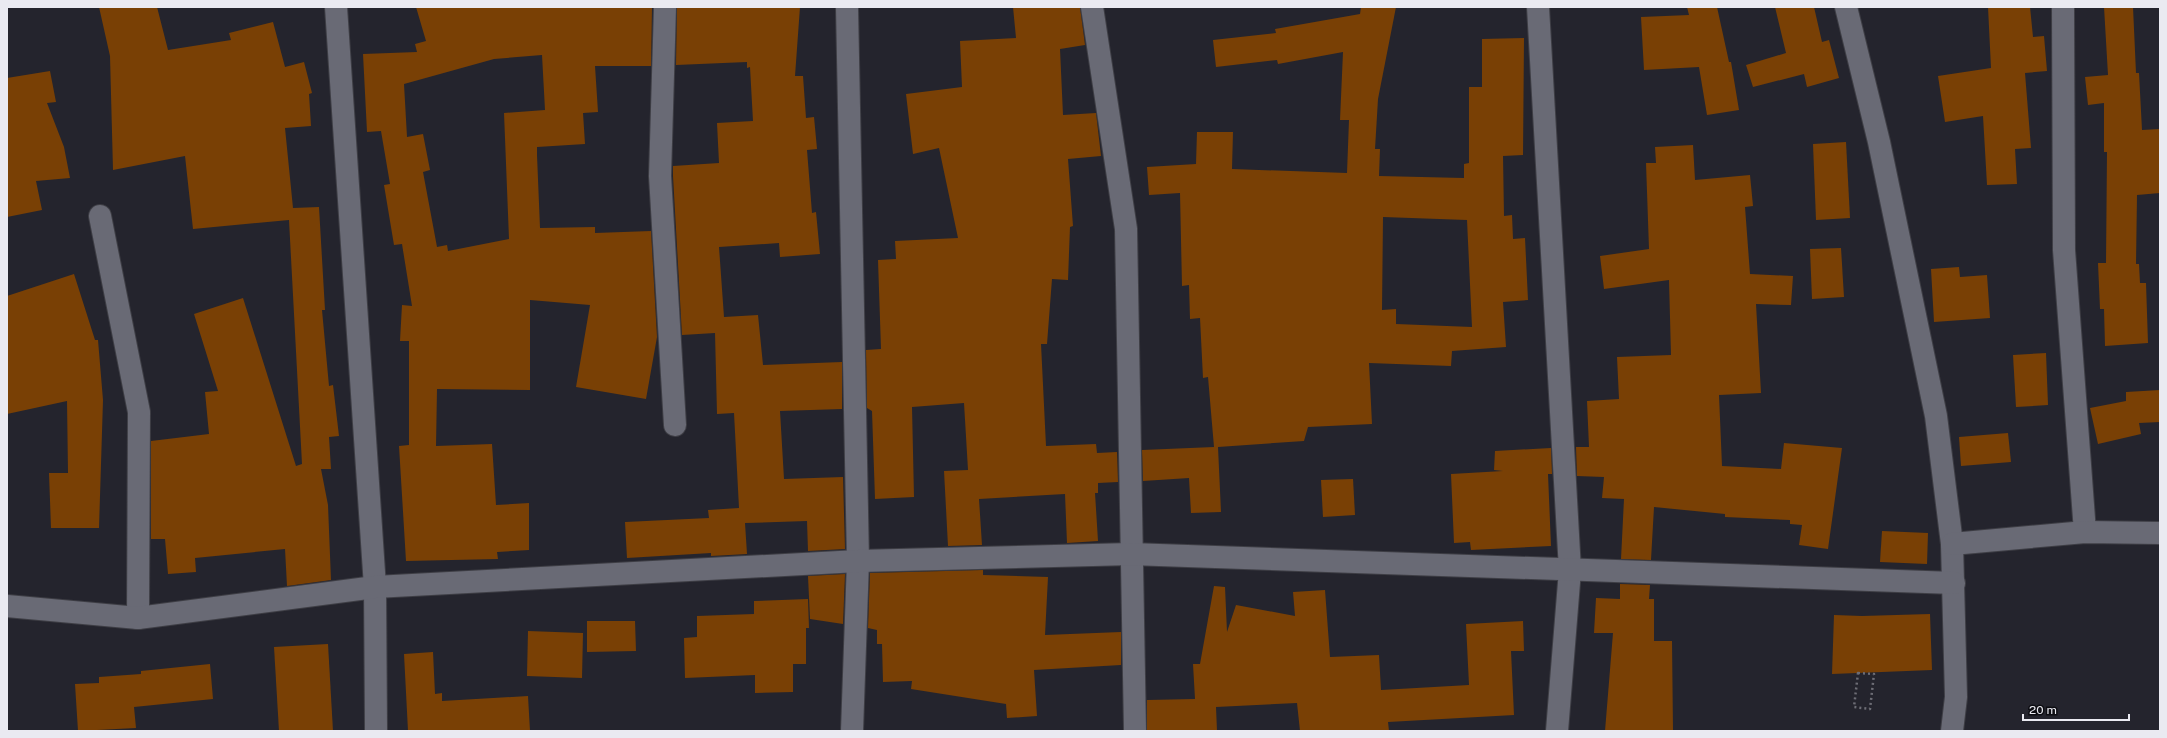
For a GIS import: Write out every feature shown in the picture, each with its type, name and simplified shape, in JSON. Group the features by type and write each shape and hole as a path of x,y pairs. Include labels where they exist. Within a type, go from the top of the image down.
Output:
{"street":[{"path":"336,7 375,587 376,731"},
{"path":"665,7 660,176 675,425"},
{"path":"847,7 858,561 852,731"},
{"path":"1092,7 1126,229 1135,731"},
{"path":"1538,7 1570,570 1557,731"},
{"path":"1846,7 1880,142 1936,416 1952,544 1954,583 1956,696 1952,731"},
{"path":"2063,7 2064,250 2085,532"},
{"path":"100,216 139,412 138,618"},
{"path":"1952,544 2085,532 2160,533"},
{"path":"7,606 138,618 375,587 858,561 1131,554 1954,583"}],"path":[{"path":"1858,673 1874,674 1870,709 1854,707 1858,673"}],"building":[{"path":"99,7 157,7 168,50 231,40 229,33 273,22 285,67 304,62 312,93 309,94 311,126 285,128 293,208 319,207 325,310 322,310 329,386 333,385 339,436 329,437 331,469 321,469 328,505 331,580 287,586 285,549 195,558 196,572 168,574 165,539 151,539 151,441 209,434 205,392 218,391 194,314 243,298 296,466 302,464 289,220 193,229 185,156 113,170 110,56"},
{"path":"416,7 652,7 651,66 595,66 598,112 583,113 585,144 537,147 540,228 595,227 595,233 651,231 657,337 646,399 576,387 590,305 530,300 530,390 437,389 436,446 492,444 496,505 529,503 529,550 497,552 498,559 406,561 399,446 409,445 409,341 400,341 402,305 412,306 402,244 394,245 384,185 390,184 381,131 367,132 363,54 417,52 415,44 426,41","holes":["542,55 545,110 504,113 509,239 448,251 447,245 437,247 423,172 430,170 423,134 407,137 404,84 494,59"]},
{"path":"677,7 800,7 795,76 803,76 806,118 814,117 817,149 807,150 812,213 816,212 820,254 780,257 779,243 719,247 724,317 758,315 763,365 842,362 842,409 780,411 784,479 843,477 845,549 808,551 807,521 745,523 747,554 711,556 711,553 627,558 625,522 709,518 708,510 739,508 734,413 717,414 715,333 682,335 673,166 719,163 717,123 753,121 750,67 747,68 747,62 676,65"},
{"path":"1013,7 1080,7 1085,45 1060,49 1063,115 1096,113 1101,156 1068,159 1073,226 1070,227 1068,280 1052,279 1047,344 1041,344 1046,446 1096,444 1097,453 1117,452 1118,482 1098,483 1098,493 1095,493 1098,541 1067,543 1065,494 979,499 982,545 948,546 944,471 968,470 964,403 912,407 914,497 875,499 872,411 867,408 866,350 881,349 878,260 896,259 895,241 958,238 939,148 913,154 906,94 962,87 960,41 1016,38"},
{"path":"1361,7 1396,7 1378,99 1375,149 1380,149 1379,176 1464,178 1464,164 1469,163 1469,87 1482,87 1482,39 1524,38 1523,155 1503,156 1504,216 1512,215 1513,239 1525,238 1528,300 1503,302 1506,347 1452,351 1451,366 1369,363 1372,424 1308,427 1304,441 1218,447 1221,512 1191,513 1189,478 1143,481 1142,450 1214,447 1208,377 1203,378 1200,318 1190,319 1189,285 1182,286 1180,193 1149,195 1147,167 1196,164 1197,132 1233,132 1232,169 1347,173 1349,120 1340,120 1343,52 1278,64 1277,60 1216,67 1213,40 1276,33 1275,29 1360,14","holes":["1383,217 1467,220 1472,327 1396,324 1396,309 1382,310"]},
{"path":"1687,7 1717,7 1729,62 1731,62 1739,110 1707,115 1699,67 1644,70 1641,17 1689,15"},
{"path":"1775,7 1814,7 1822,42 1829,40 1839,78 1807,87 1804,74 1753,87 1746,65 1786,53"},
{"path":"1988,7 2030,7 2033,37 2044,36 2047,71 2025,73 2031,148 2015,149 2017,184 1987,185 1983,116 1945,122 1938,76 1991,68"},
{"path":"2104,7 2133,7 2136,73 2139,73 2142,130 2160,129 2160,193 2137,195 2136,264 2139,264 2140,283 2146,283 2148,343 2105,346 2104,309 2100,309 2098,263 2106,263 2107,152 2104,152 2104,103 2088,105 2085,77 2108,75"},
{"path":"50,71 56,102 47,103 64,147 70,178 36,181 42,210 7,217 7,78"},
{"path":"1846,142 1850,218 1816,220 1813,144"},
{"path":"1693,145 1695,180 1750,175 1753,206 1745,207 1750,274 1793,276 1791,305 1756,304 1761,393 1719,395 1722,466 1781,469 1784,443 1842,448 1828,549 1799,545 1802,525 1790,524 1790,520 1725,517 1725,514 1654,507 1651,560 1621,559 1624,499 1602,498 1604,477 1577,476 1576,447 1589,447 1587,401 1619,399 1617,357 1671,355 1669,280 1604,289 1600,256 1649,249 1646,163 1656,163 1655,147"},
{"path":"1841,248 1844,297 1812,299 1810,249"},
{"path":"1959,267 1960,277 1987,275 1990,318 1934,322 1931,269"},
{"path":"74,274 95,340 98,340 103,400 99,528 51,528 49,473 68,473 67,401 7,414 7,296"},
{"path":"2046,353 2048,405 2016,407 2013,355"},
{"path":"2160,390 2160,422 2139,423 2141,434 2098,444 2090,408 2126,401 2126,392"},
{"path":"2008,433 2011,462 1961,466 1959,437"},
{"path":"1551,448 1552,474 1548,474 1551,546 1471,550 1470,542 1454,543 1451,474 1503,471 1494,470 1495,451"},
{"path":"1353,479 1355,515 1323,517 1321,480"},
{"path":"1882,531 1928,533 1927,564 1880,562"},
{"path":"983,570 983,575 1048,577 1045,635 1121,632 1121,665 1034,670 1037,716 1007,718 1006,704 911,689 912,681 883,682 882,644 877,644 877,630 868,628 870,573"},
{"path":"845,574 843,624 810,619 808,576"},
{"path":"1620,584 1650,585 1649,599 1654,599 1654,641 1672,641 1673,731 1605,731 1613,633 1594,633 1596,598 1620,599"},
{"path":"1214,586 1225,587 1227,632 1236,605 1295,616 1293,592 1325,590 1330,657 1379,655 1381,690 1469,685 1466,624 1523,621 1524,651 1511,651 1514,715 1388,722 1389,731 1300,731 1297,703 1216,707 1217,731 1147,731 1147,700 1195,699 1193,664 1200,664"},
{"path":"808,599 809,628 806,628 806,664 793,664 793,692 755,693 755,675 685,678 684,638 697,637 697,616 754,614 754,601"},
{"path":"1930,614 1932,670 1832,674 1834,615 1862,616"},
{"path":"587,621 635,621 636,651 587,652"},
{"path":"528,631 583,633 582,678 527,676"},
{"path":"328,644 333,731 279,731 274,647"},
{"path":"433,652 435,694 442,693 442,701 528,696 530,731 408,731 404,654"},
{"path":"210,664 213,699 134,707 136,728 78,731 75,684 99,683 99,677 141,674 141,671"}]}
